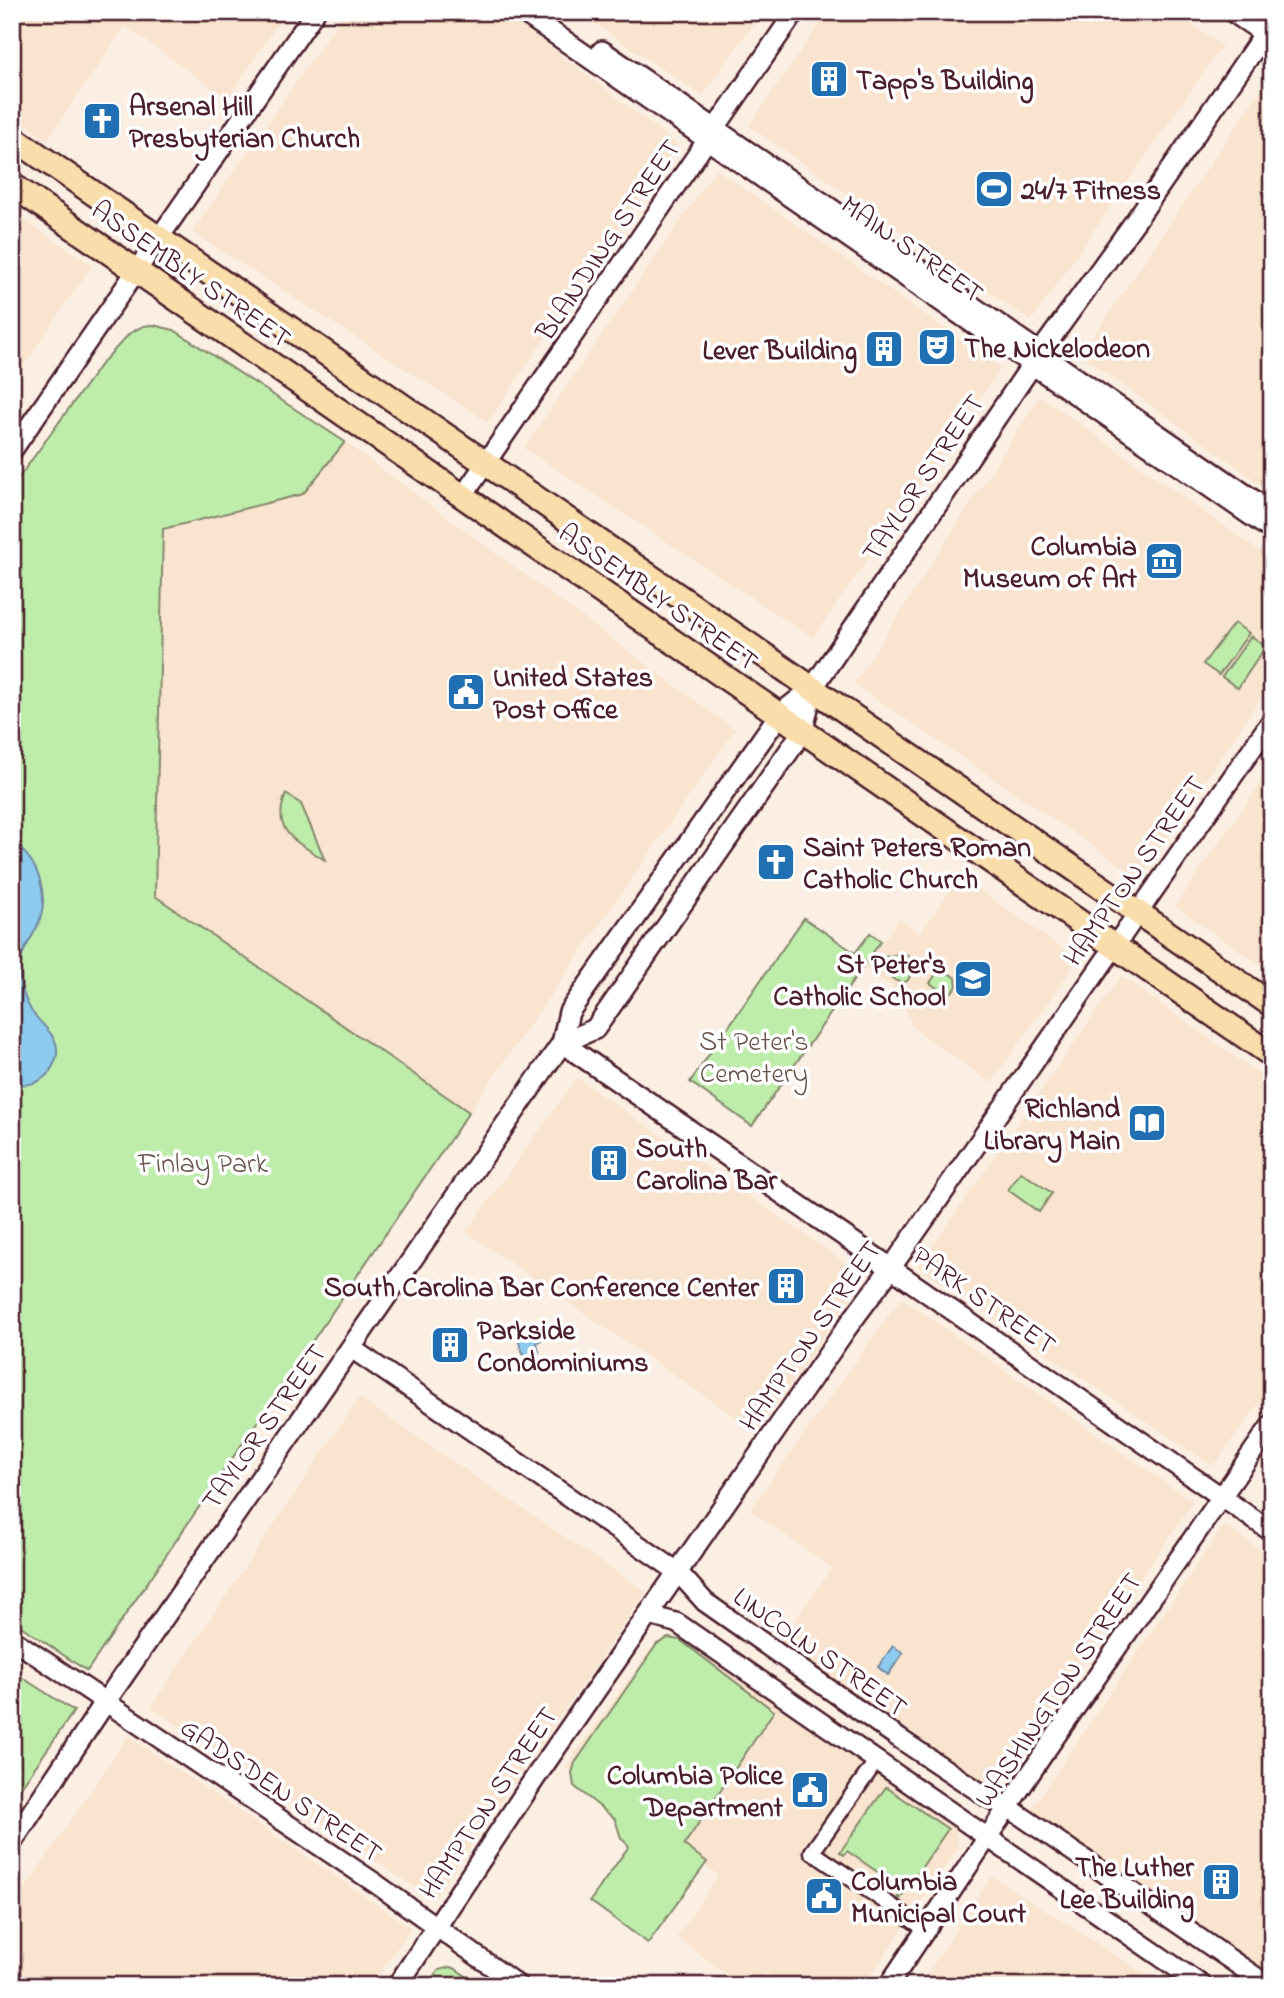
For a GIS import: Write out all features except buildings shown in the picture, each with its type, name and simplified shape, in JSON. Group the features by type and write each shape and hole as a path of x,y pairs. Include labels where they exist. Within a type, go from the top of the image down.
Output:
{"main road":[{"name":"MAIN STREET","path":"523,12 711,134 1036,359 1272,530"},
{"name":"MAIN STREET","path":"546,12 711,134"},
{"name":"TAYLOR STREET","path":"12,1842 106,1701 562,1043 569,1012 779,715 812,689 1036,359 1269,32"},
{"name":"ASSEMBLY STREET","path":"12,137 1272,1005"},
{"name":"ASSEMBLY STREET","path":"12,185 1272,1055"},
{"name":"MAIN STREET","path":"1036,359 1272,513"},
{"name":"TAYLOR STREET","path":"562,1043 595,1029 803,731 812,689"},
{"name":"PARK STREET","path":"562,1043 891,1268"},
{"name":"HAMPTON STREET","path":"397,1986 537,1775 891,1268"}],"street":[{"path":"12,451 315,12"},
{"name":"BLANDING STREET","path":"463,496 795,12"},
{"path":"1232,12 1269,32"},
{"name":"HAMPTON STREET","path":"891,1268 1272,720"},
{"name":"PARK STREET","path":"891,1268 1272,1532"},
{"name":"LINCOLN STREET","path":"351,1348 678,1572 705,1602 900,1739 987,1797 1008,1807 1269,1986"},
{"name":"WASHINGTON STREET","path":"888,1986 1272,1424"},
{"name":"LINCOLN STREET","path":"648,1615 677,1623 1203,1986"},
{"name":"GADSDEN STREET","path":"12,1639 437,1926 519,1986"},
{"path":"877,1760 812,1852 927,1930"}],"shaded area":[{"path":"12,12 285,12 228,99 125,26 47,140 12,115"},
{"path":"345,12 504,12 677,144 488,422 192,232"},
{"path":"578,12 762,12 702,96"},
{"path":"828,12 1174,12 1222,46 1031,321 749,126"},
{"path":"1267,80 1272,83 1272,492 1081,355"},
{"path":"716,169 1001,368 813,638 524,448"},
{"path":"12,212 92,265 12,383"},
{"path":"1040,396 1272,560 1272,681 1140,878 854,684"},
{"path":"345,442 735,730 469,1112 155,896 163,529 303,494"},
{"path":"1272,767 1272,973 1175,906"},
{"name":"St Peter's Catholic School","path":"960,877 1078,959 991,1083 913,1028 898,991 865,968 899,919 920,933"},
{"path":"1121,976 1272,1083 1272,1386 1213,1466 918,1267"},
{"path":"577,1078 865,1276 757,1432 466,1232"},
{"path":"901,1298 1193,1502 995,1792 779,1643 832,1568 750,1510"},
{"path":"359,1398 646,1592 433,1900 151,1707"},
{"path":"1224,1525 1272,1558 1272,1978 1029,1813"},
{"path":"681,1638 955,1829 958,1848 863,1986 786,1986 765,1972 755,1986 742,1986 677,1937 718,1875 565,1767 656,1642"},
{"path":"128,1736 411,1928 371,1986 12,1986 12,1908"},
{"path":"992,1876 1163,1986 919,1986"}],"green space":[{"name":"Finlay Park","path":"153,325 174,330 345,442 303,494 163,529 155,896 469,1112 87,1671 12,1620 12,487 102,363 130,333 143,326"},
{"path":"1234,623 1249,633 1219,675 1203,664"},
{"path":"1251,636 1266,646 1238,688 1222,677"},
{"path":"286,794 301,804 325,860 296,841 284,827 281,818"},
{"name":"St Peter's Cemetery","path":"804,918 855,953 870,933 881,941 752,1126 690,1082"},
{"path":"903,953 908,956 910,969 909,978 903,982 897,981 878,966 878,961"},
{"path":"940,968 956,978 957,986 948,996 930,983"},
{"path":"1021,1172 1052,1193 1039,1212 1008,1190"},
{"path":"668,1638 680,1640 774,1711 684,1845 707,1862 648,1943 590,1901 629,1846 621,1838 615,1819 574,1786 572,1773 575,1763 657,1644"},
{"path":"12,1671 74,1711 12,1800"},
{"path":"886,1787 948,1829 898,1902 898,1886 847,1851 844,1855 840,1852"},
{"path":"450,1967 481,1986 427,1986 439,1970"}],"water":[{"path":"12,842 35,869 40,880 43,904 37,927 20,963 21,985 32,1012 51,1034 57,1047 55,1062 48,1073 35,1083 26,1084 12,1083"},
{"path":"528,1323 534,1327 541,1340 537,1343 539,1352 534,1358 528,1359 520,1347 519,1334 521,1325"},
{"path":"893,1646 903,1653 888,1675 878,1667"}],"place":[{"name":"Tapp's Building","path":"829,79"},
{"name":"Arsenal Hill Presbyterian Church","path":"102,121"},
{"name":"24/7 Fitness","path":"994,189"},
{"name":"The Nickelodeon","path":"937,347"},
{"name":"Lever Building","path":"884,349"},
{"name":"Columbia Museum of Art","path":"1164,561"},
{"name":"United States Post Office","path":"466,692"},
{"name":"Saint Peters Roman Catholic Church","path":"776,862"},
{"name":"St Peter's Catholic School","path":"973,979"},
{"name":"Richland Library Main","path":"1147,1123"},
{"name":"South Carolina Bar","path":"609,1163"},
{"name":"South Carolina Bar Conference Center","path":"786,1286"},
{"name":"Parkside Condominiums","path":"450,1345"},
{"name":"Columbia Police Department","path":"810,1790"},
{"name":"The Luther Lee Building","path":"1221,1882"},
{"name":"Columbia Municipal Court","path":"824,1896"}]}
